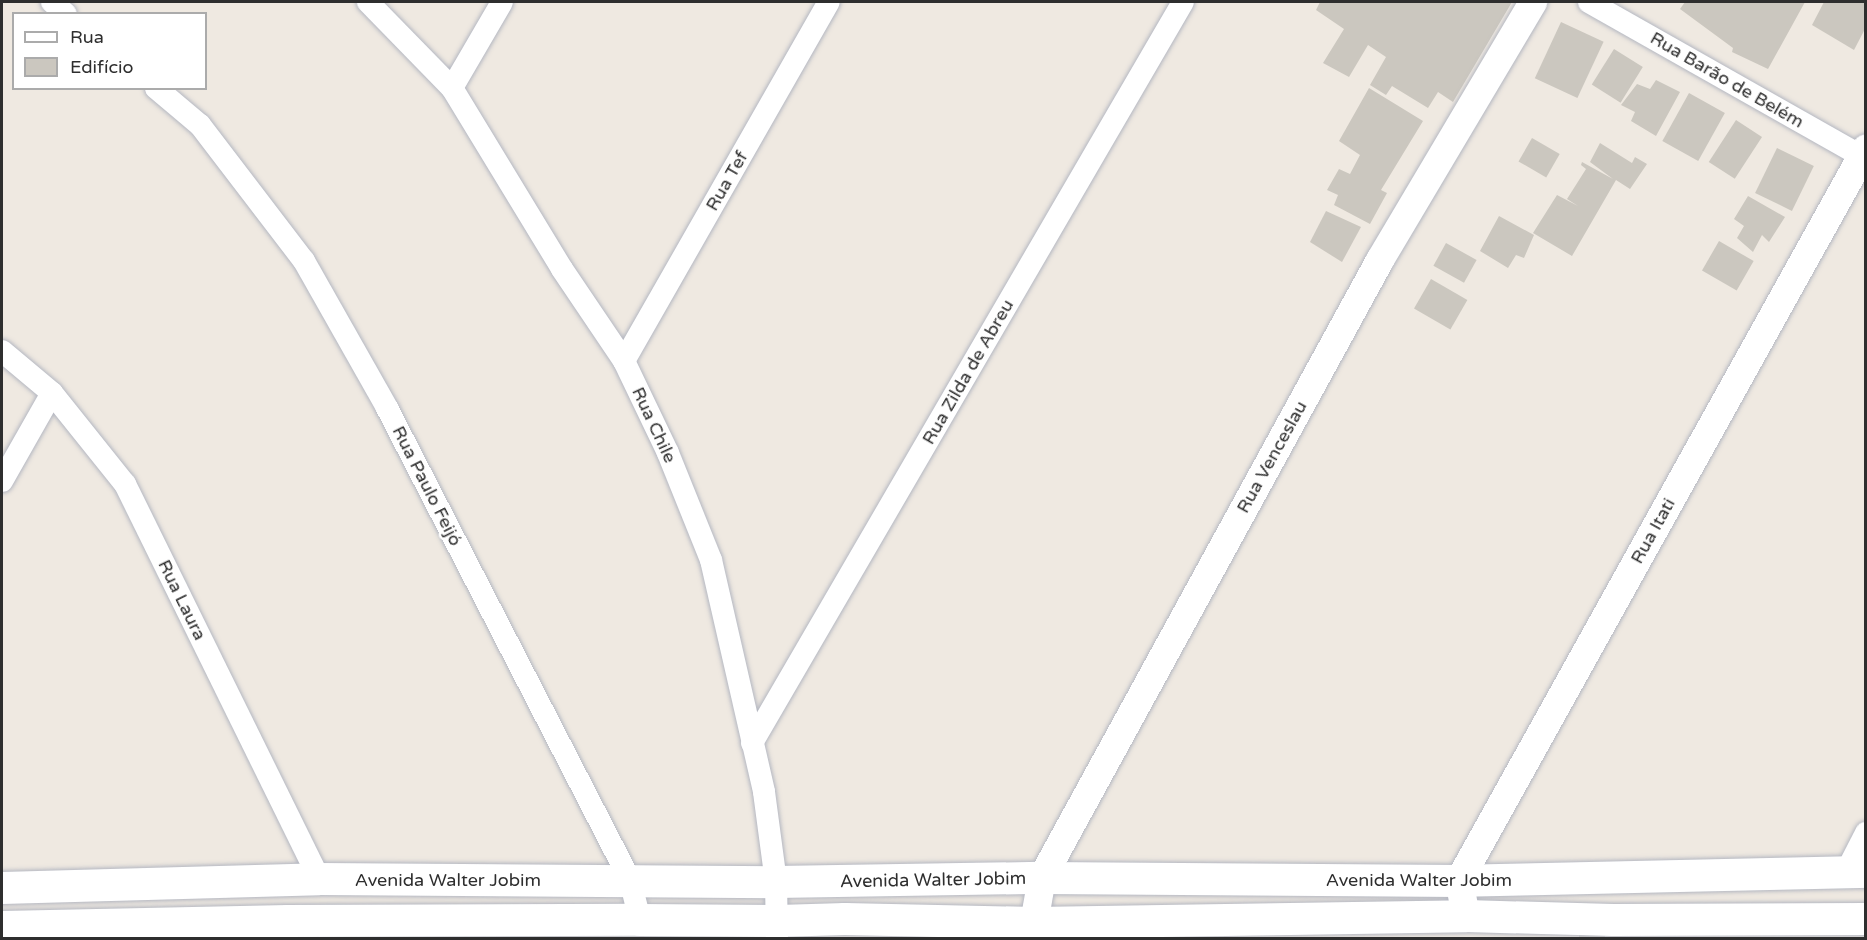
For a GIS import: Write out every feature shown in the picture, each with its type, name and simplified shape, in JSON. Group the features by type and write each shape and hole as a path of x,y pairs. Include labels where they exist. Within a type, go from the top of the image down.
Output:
{"main road":[{"name":"Avenida Walter Jobim","path":"2,888 319,879 776,882 1042,878 1459,881 1856,872"},
{"name":"Avenida Walter Jobim","path":"2,927 287,930 640,920 777,930 1466,916 1615,929 1866,919"}],"street":[{"path":"52,2 64,12"},
{"name":"Rua Chile","path":"368,2 452,88 562,270 624,361 668,453 711,560 764,792 776,882 777,930"},
{"path":"452,88 502,2"},
{"name":"Rua Tef","path":"624,361 829,2"},
{"name":"Rua Zilda de Abreu","path":"752,743 1183,2"},
{"name":"Rua Venceslau","path":"1034,923 1042,878 1380,260 1533,2"},
{"name":"Rua Barão de Belém","path":"1589,2 1864,155"},
{"name":"Rua Paulo Feijó","path":"158,90 200,125 304,261 387,408 630,880 640,920"},
{"name":"Rua Itati","path":"1459,881 1864,155"},
{"name":"Rua Laura","path":"2,351 52,393 125,484 319,879"},
{"path":"2,481 52,393"},
{"path":"1856,872 1866,833"},
{"path":"1459,881 1466,916"}],"building":[{"path":"1320,2 1512,2 1453,102 1438,92 1428,108 1392,86 1386,95 1370,85 1386,57 1368,45 1349,77 1323,63 1344,29 1316,10"},
{"path":"1685,2 1805,2 1768,69 1732,52 1733,48 1680,9"},
{"path":"1824,2 1866,2 1866,27 1854,50 1812,25"},
{"path":"1561,22 1604,42 1577,98 1535,78"},
{"path":"1614,49 1643,67 1621,103 1592,85"},
{"path":"1656,80 1680,92 1656,136 1631,121 1635,112 1621,105 1637,84 1650,89"},
{"path":"1369,88 1423,121 1381,190 1387,193 1370,224 1334,205 1338,195 1327,190 1339,169 1350,174 1360,155 1339,141"},
{"path":"1689,93 1725,113 1698,161 1662,141"},
{"path":"1736,120 1762,137 1735,179 1709,162"},
{"path":"1532,138 1560,154 1546,177 1518,161"},
{"path":"1600,143 1632,163 1635,157 1647,164 1630,189 1616,180 1572,256 1533,233 1557,195 1578,206 1567,199 1586,169 1581,165 1582,162 1613,179 1590,162"},
{"path":"1777,148 1814,166 1792,211 1755,193"},
{"path":"1748,196 1785,217 1769,242 1762,235 1753,252 1737,238 1744,226 1734,219"},
{"path":"1326,211 1361,227 1342,262 1310,242"},
{"path":"1499,216 1534,235 1524,258 1516,255 1508,268 1480,251"},
{"path":"1719,241 1754,261 1737,290 1702,270"},
{"path":"1446,243 1477,260 1464,283 1433,266"},
{"path":"1431,279 1467,300 1450,329 1414,308"},
{"path":"1579,933 1605,933 1605,938 1579,938"}]}
